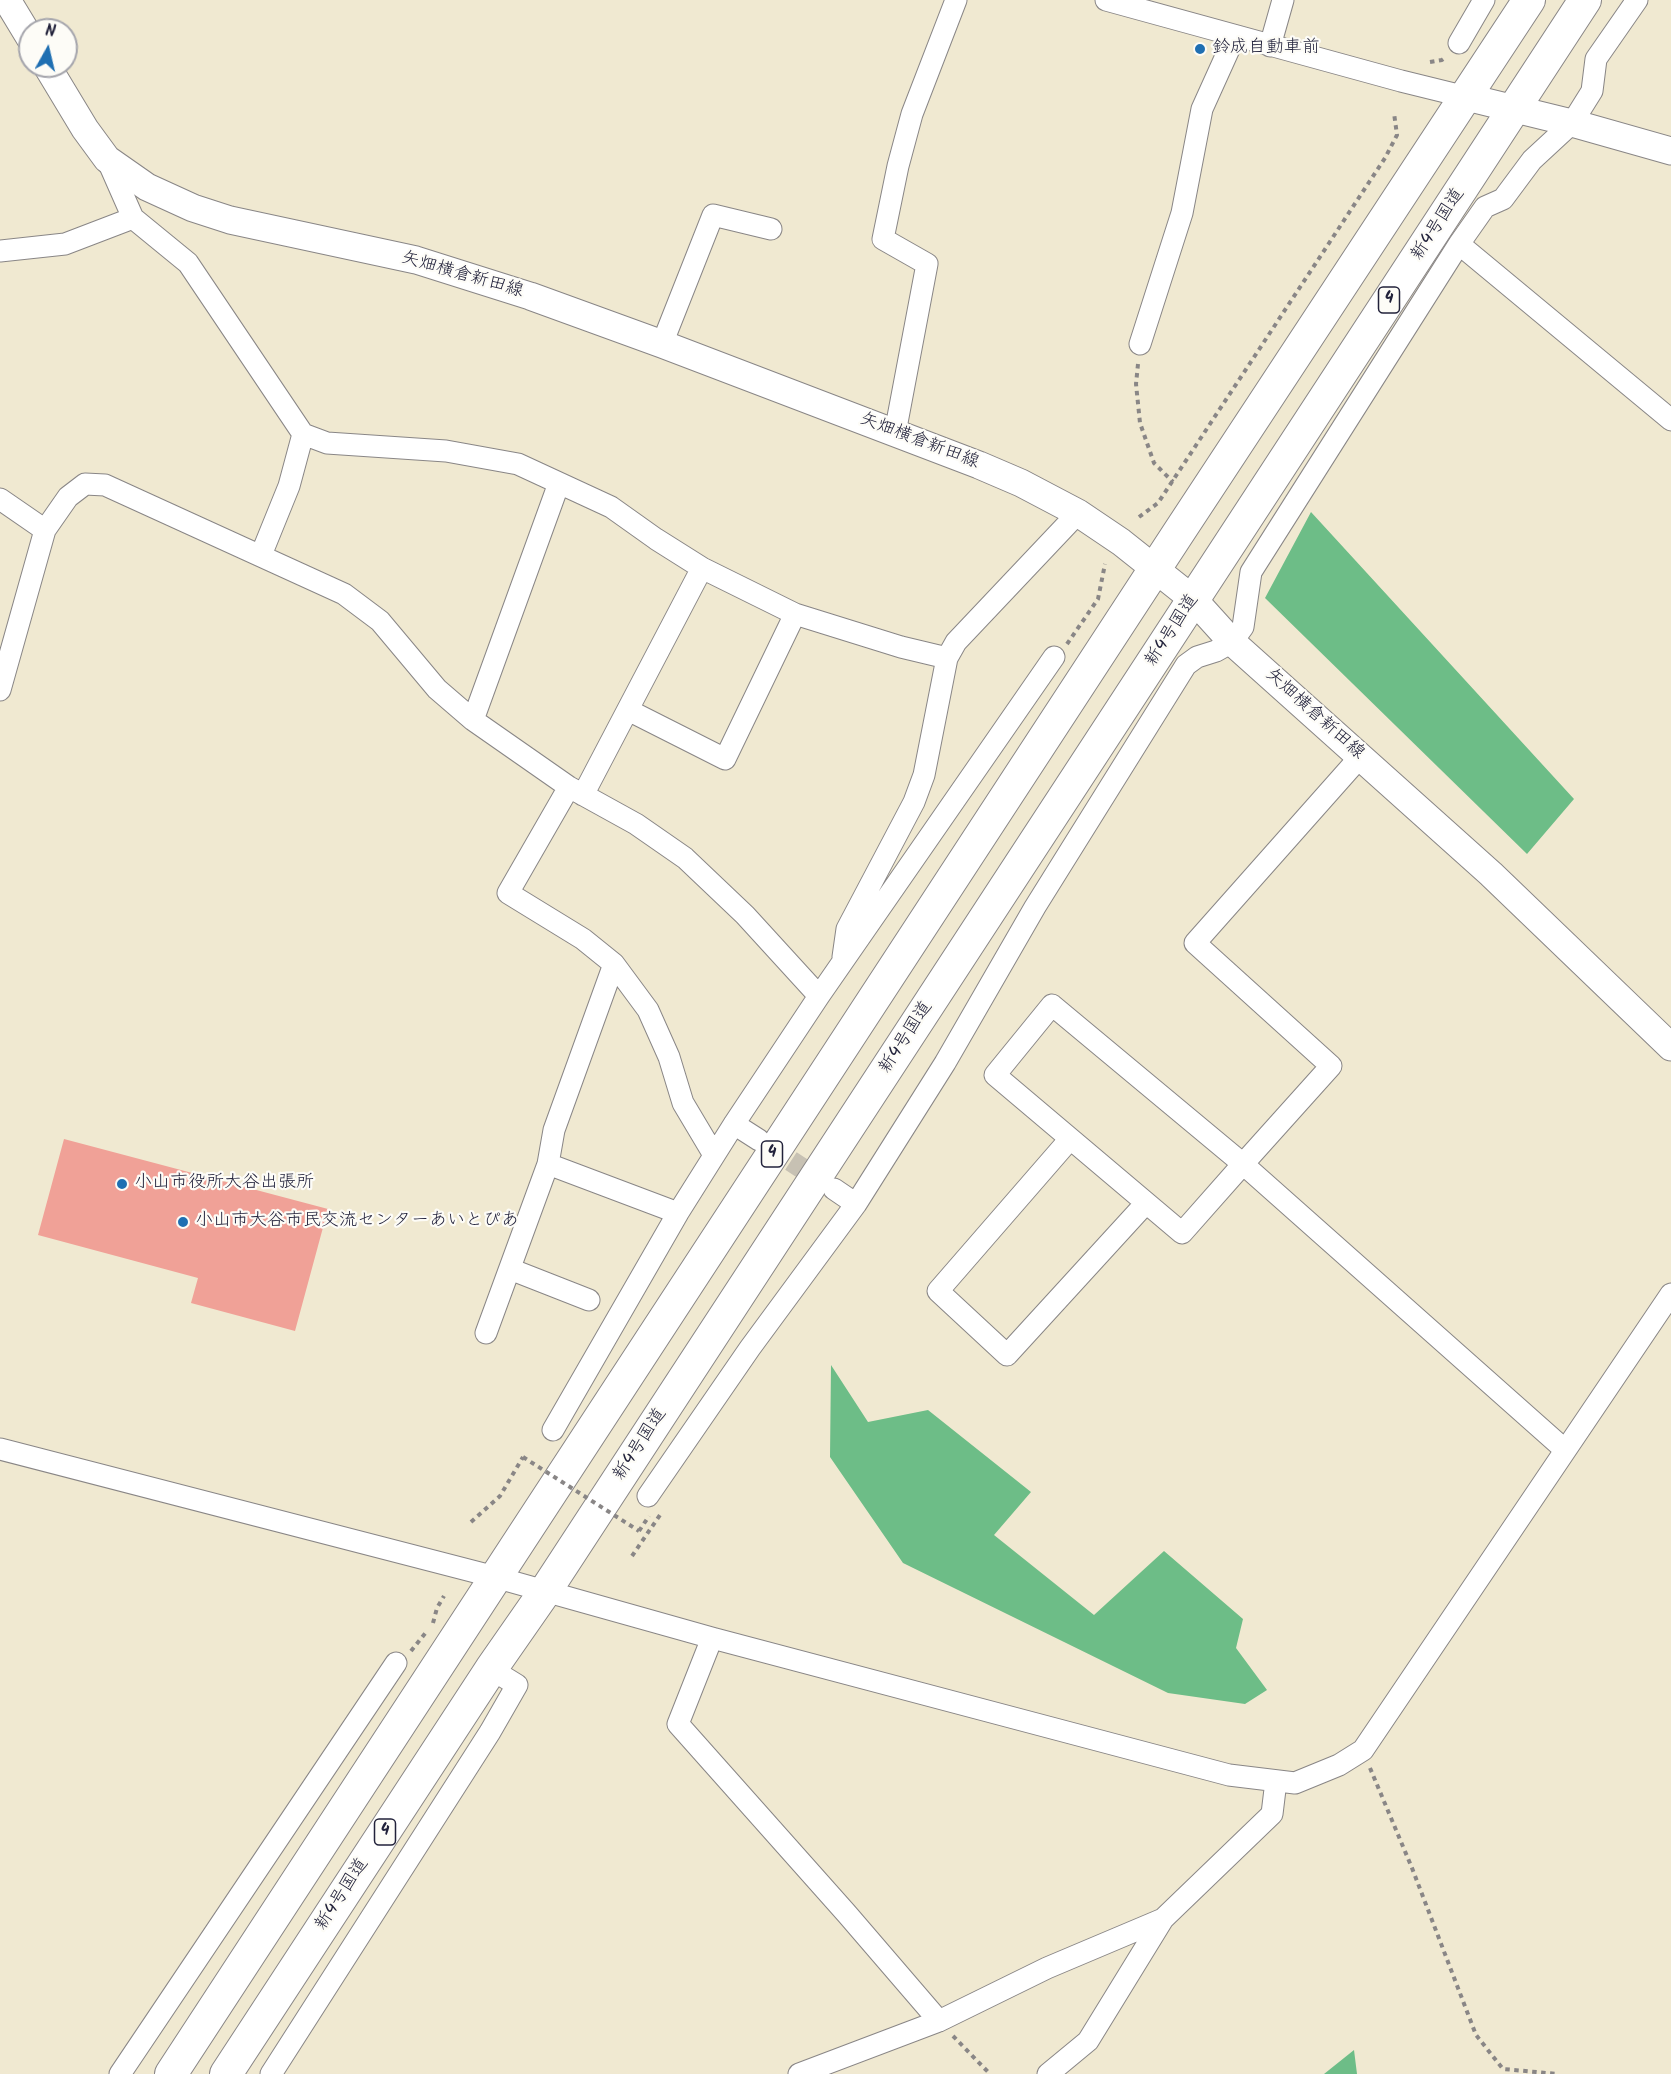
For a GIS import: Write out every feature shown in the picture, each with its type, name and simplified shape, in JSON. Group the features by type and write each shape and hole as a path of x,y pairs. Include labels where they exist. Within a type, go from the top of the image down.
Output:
{"highway":[{"name":"4","path":"171,2074 1155,569 1530,0"},
{"name":"新4号国道","path":"226,2074 491,1669 546,1590 1585,0"}],"main road":[{"path":"7,0 18,18"},
{"name":"矢畑横倉新田線","path":"54,78 85,129 107,159 147,188 194,208 303,237 416,260 530,296 895,433 1021,483 1078,513 1121,542 1194,600 1232,642 1491,874 1671,1047"},
{"path":"1466,97 1572,123 1671,151"}],"street":[{"path":"895,433 927,264 883,239 898,166 912,114 956,0"},
{"path":"1106,0 1466,97"},
{"path":"1270,46 1283,0"},
{"path":"1460,43 1484,0"},
{"path":"656,1503 750,1348 856,1204 945,1063 1035,906 1186,665 1197,657 1216,651 1232,642 1243,627 1251,572 1459,244 1485,207 1503,199 1532,160 1572,123 1592,91 1596,59 1637,0"},
{"path":"1140,344 1182,213 1203,109 1234,36"},
{"path":"107,159 133,219 188,263 303,434 327,443 446,451 518,464 611,507 702,568 795,614 901,647 946,658"},
{"path":"662,344 713,215 771,229"},
{"path":"0,251 65,244 133,219"},
{"path":"1459,244 1671,420"},
{"path":"261,555 289,486 303,434"},
{"path":"472,720 559,483"},
{"path":"0,690 45,530 68,497 85,484 105,485 344,594 380,621 437,689 472,720 576,791 636,824 685,858 745,915 819,996"},
{"path":"0,500 45,530"},
{"path":"843,962 847,929 918,793 924,775 946,658 956,642 1078,513"},
{"path":"702,568 628,710 508,893 583,939 614,964 648,1010 669,1057 683,1103 714,1155"},
{"path":"628,710 725,759 795,614"},
{"path":"553,1430 678,1213 734,1124 819,996 1054,657"},
{"path":"1360,757 1195,943 1331,1066 1244,1164 1182,1233 995,1075 1052,1005 1244,1164 1564,1449"},
{"path":"486,1333 548,1164 554,1130 614,964"},
{"path":"734,1124 759,1140"},
{"path":"1070,1139 938,1291 1007,1355 1146,1203"},
{"path":"548,1164 678,1213"},
{"path":"834,1189 856,1204"},
{"path":"510,1269 589,1300"},
{"path":"0,1449 546,1590 712,1638 1229,1775 1295,1783 1340,1765 1363,1750 1564,1449 1671,1294"},
{"path":"712,1638 678,1724 939,2021"},
{"path":"120,2074 396,1663"},
{"path":"271,2074 490,1732 517,1685 491,1669"},
{"path":"1048,2074 1088,2040 1163,1919 1272,1814 1276,1781"},
{"path":"799,2074 939,2021 1047,1968 1163,1919"}],"path":[{"path":"1139,517 1158,503 1173,482 1384,158 1396,135 1394,113"},
{"path":"1140,344 1136,384 1140,423 1154,463 1173,482"},
{"path":"1054,657 1064,648 1098,599 1105,564"},
{"path":"471,1522 500,1496 523,1456 639,1531 656,1503"},
{"path":"632,1556 656,1503"},
{"path":"396,1663 413,1649 433,1624 437,1608 444,1596"},
{"path":"1363,1750 1412,1868 1476,2035 1503,2069 1558,2074"},
{"path":"939,2021 990,2074"}],"green space":[{"path":"1311,512 1574,799 1527,854 1265,598"},
{"path":"831,1365 868,1422 928,1410 1031,1492 994,1535 1094,1615 1164,1551 1243,1619 1236,1648 1267,1690 1245,1704 1168,1693 903,1563 830,1457"},
{"path":"1354,2050 1357,2074 1324,2074"}],"building":[{"name":"小山市大谷市民交流センターあいとぴあ","path":"64,1139 328,1209 295,1331 191,1303 198,1278 38,1235"}],"tunnel":[{"path":"765,1144 826,1184"}],"place":[{"name":"鈴成自動車前","path":"1200,49"},
{"name":"小山市役所大谷出張所","path":"122,1184"},
{"name":"小山市大谷市民交流センターあいとぴあ","path":"183,1222"}]}
